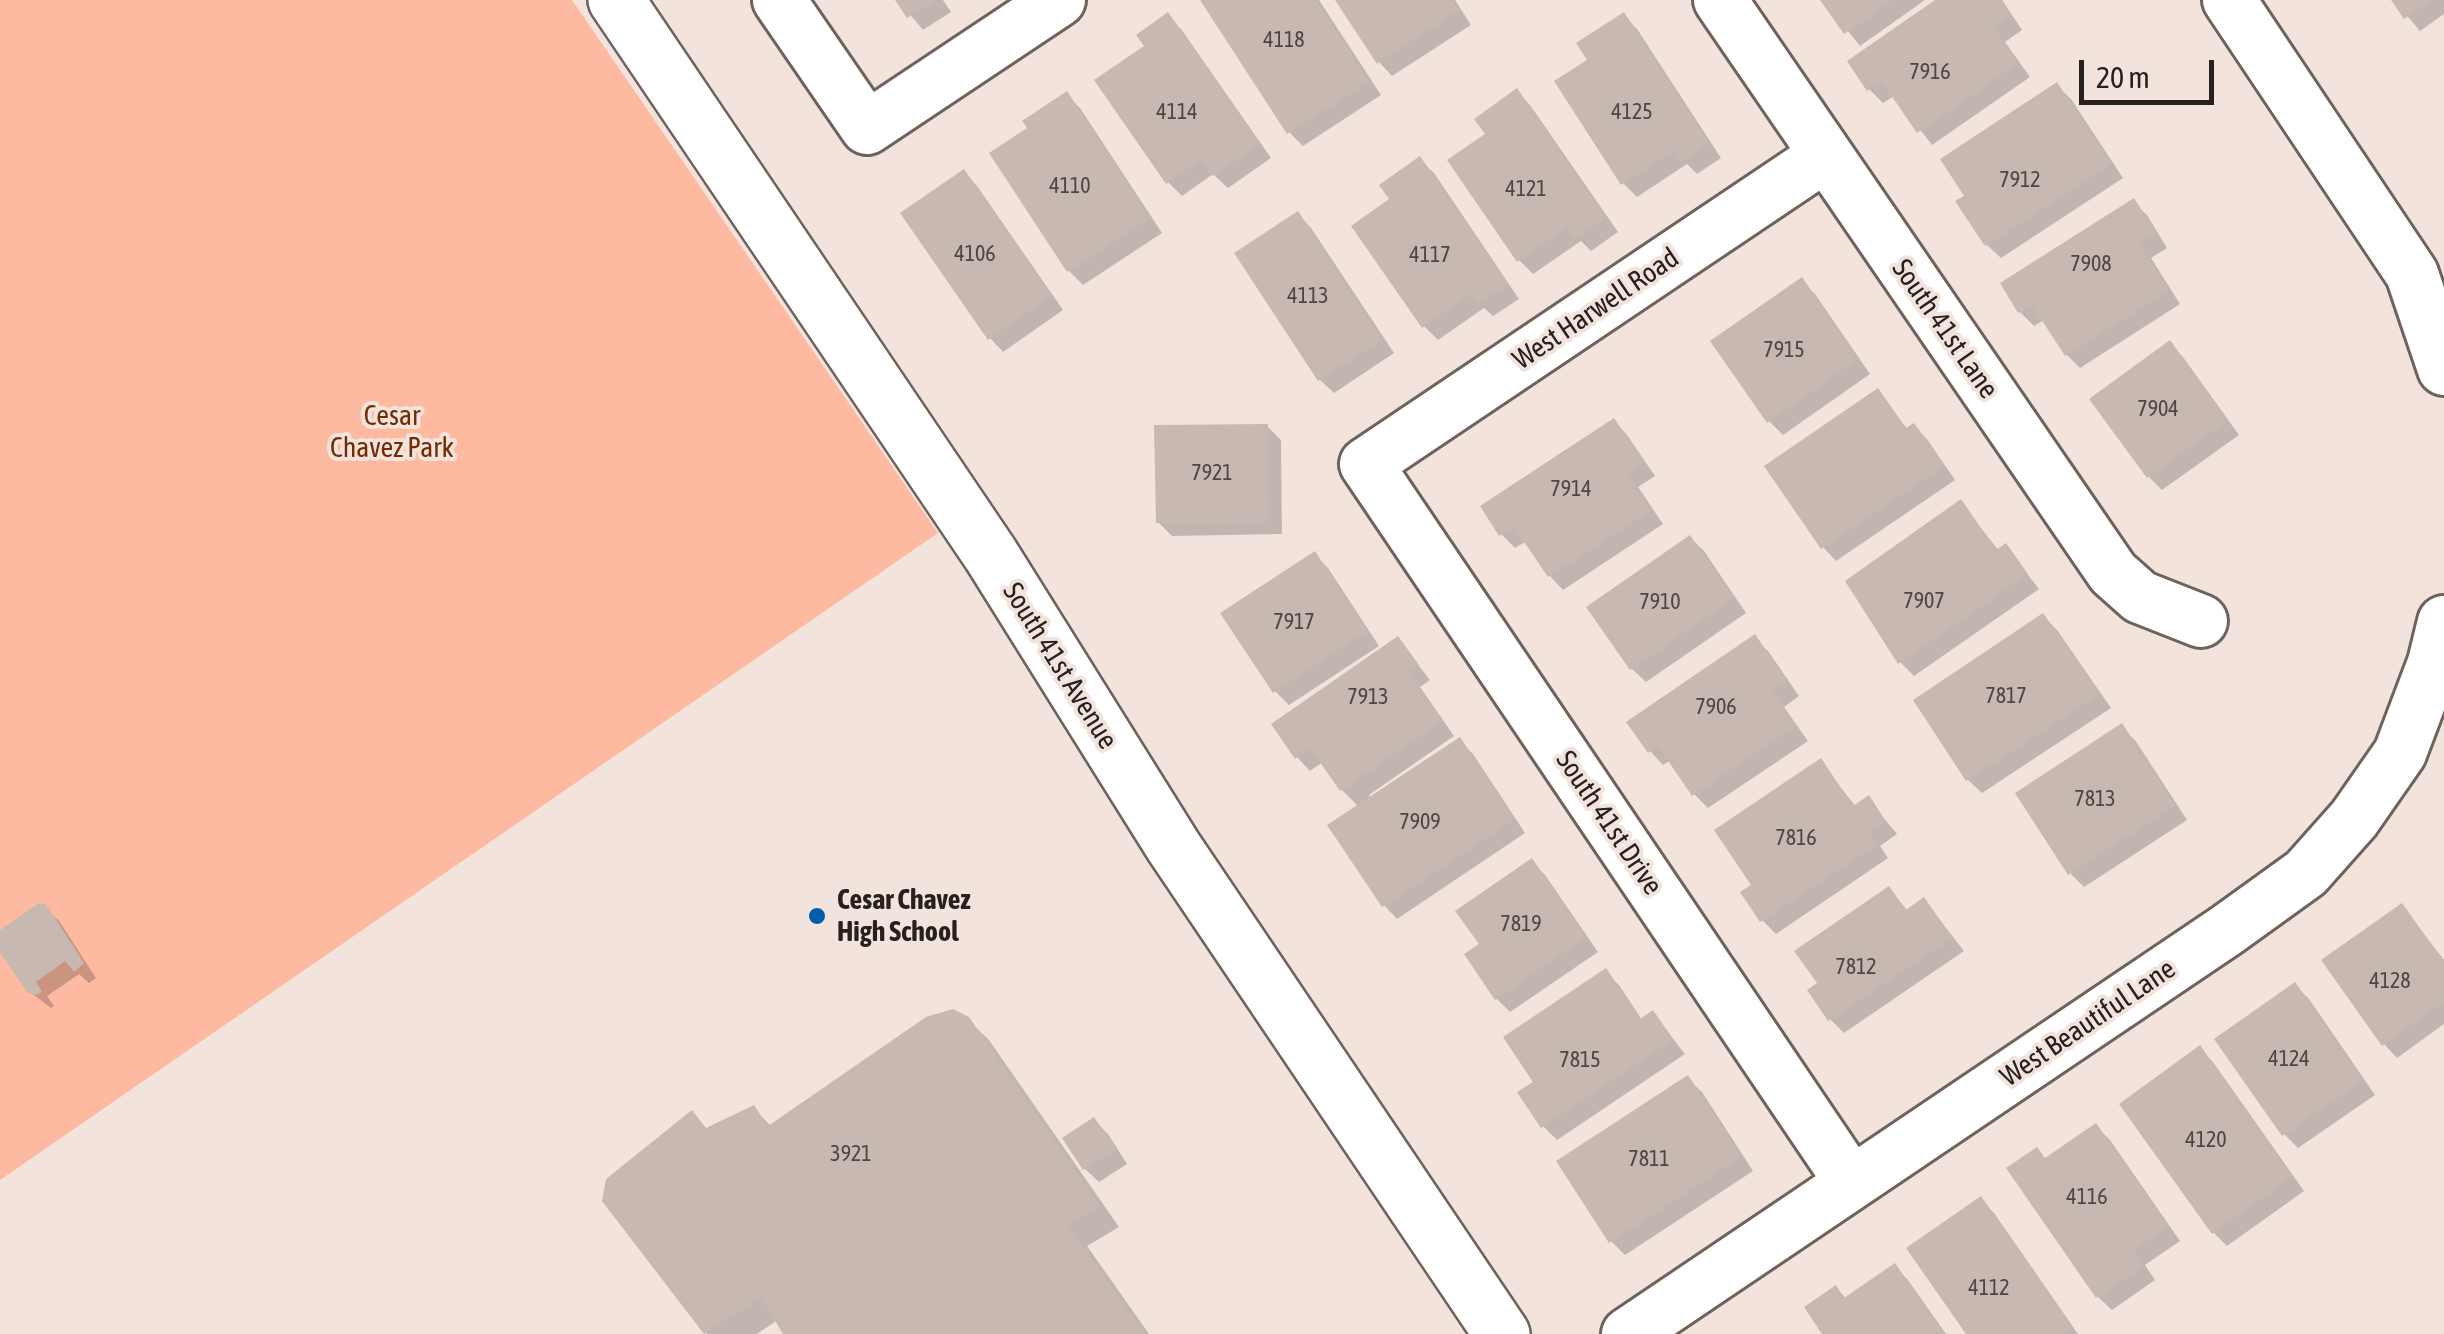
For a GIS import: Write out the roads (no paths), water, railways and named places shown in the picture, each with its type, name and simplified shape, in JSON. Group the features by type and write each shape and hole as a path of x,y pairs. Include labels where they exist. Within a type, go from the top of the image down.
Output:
{"street":[{"name":"South 41st Avenue","path":"616,0 991,555 1173,846 1502,1334"},
{"path":"780,0 867,128 1059,0"},
{"name":"South 41st Lane","path":"1720,0 2113,572 2140,597 2201,621"},
{"path":"2229,0 2412,274 2444,369"},
{"name":"West Harwell Road","path":"1366,464 1826,155"},
{"name":"South 41st Drive","path":"1366,464 1851,1182"},
{"name":"West Beautiful Lane","path":"1628,1334 2306,873 2354,819 2400,753 2434,663 2444,622"}],"place":[{"name":"Cesar Chavez High School","path":"817,916"}],"park label":[{"name":"Cesar Chavez Park","path":"392,432"}]}
